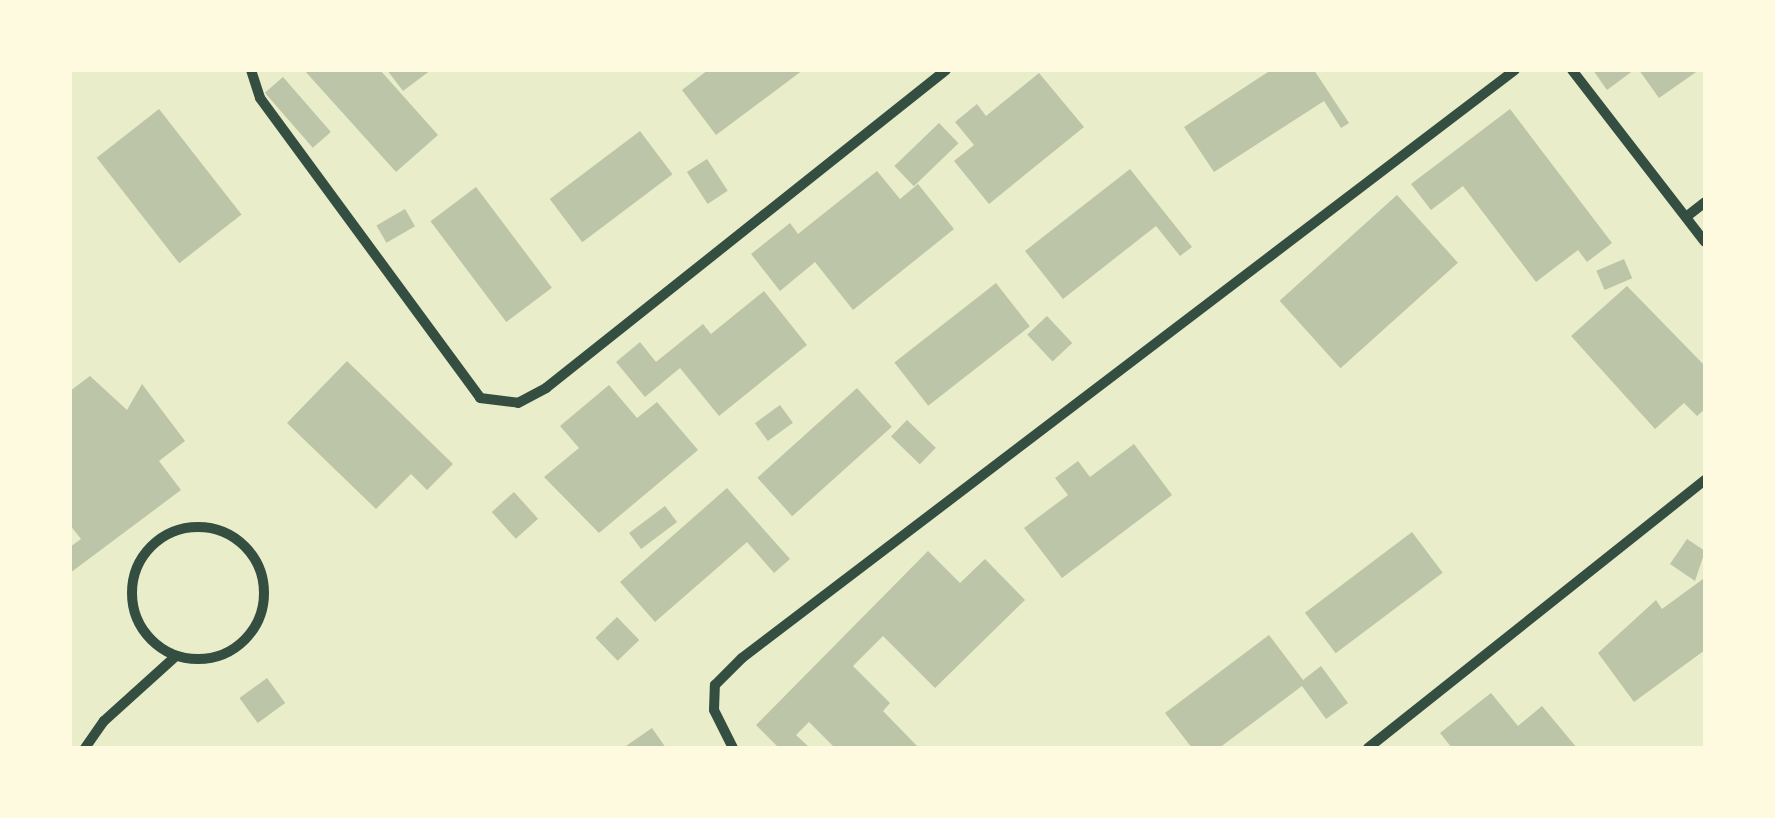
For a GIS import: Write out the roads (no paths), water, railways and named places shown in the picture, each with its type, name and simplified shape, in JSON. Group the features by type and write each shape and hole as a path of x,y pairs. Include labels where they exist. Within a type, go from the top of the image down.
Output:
{"street":[{"path":"252,70 260,98 480,398 518,403 546,388 946,70"},
{"path":"733,748 714,710 715,686 742,658 1516,70"},
{"path":"1572,70 1705,242"},
{"path":"1686,217 1705,202"},
{"path":"1368,748 1705,480"},
{"path":"84,748 104,721 176,656 222,655 241,643 260,615 263,582 255,560 221,532 198,527 168,535 135,572 134,613 144,632 176,656"}]}
